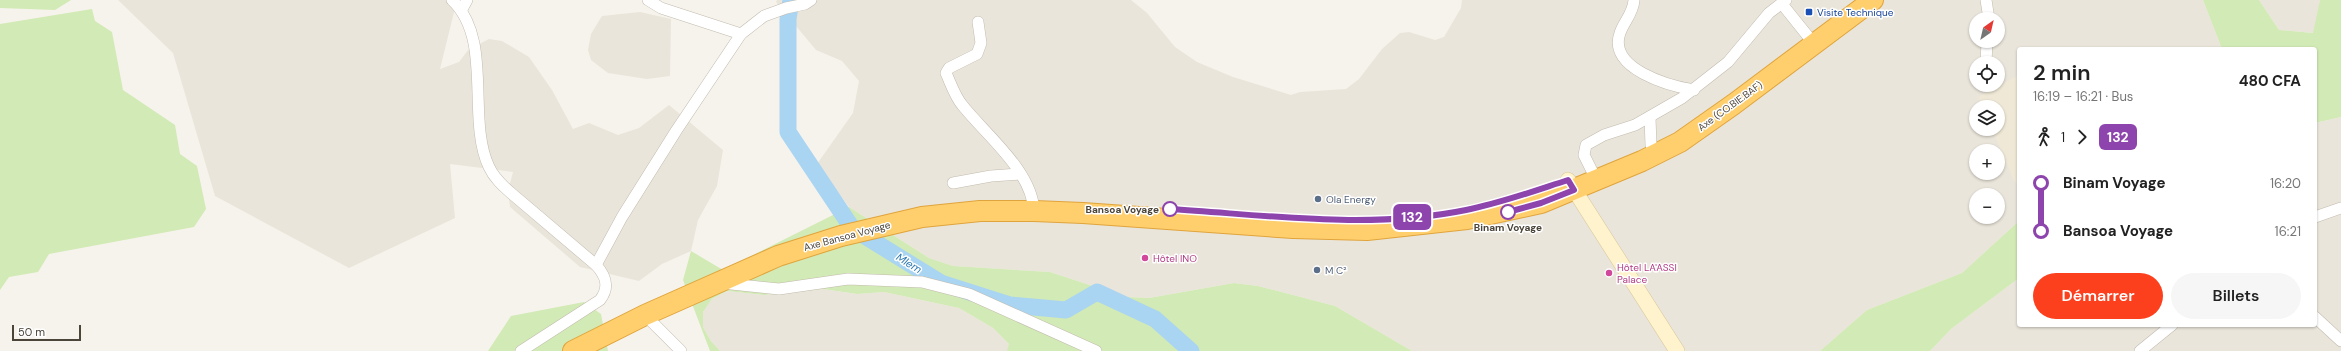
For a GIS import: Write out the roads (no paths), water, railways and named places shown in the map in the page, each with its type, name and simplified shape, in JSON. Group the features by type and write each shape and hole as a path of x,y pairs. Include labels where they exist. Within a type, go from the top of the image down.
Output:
{"highway":[{"name":"Axe (CO.BIE.BAF)","path":"1571,185 1680,142 1811,41 1855,0"},
{"name":"Axe (CO.BIE.BAF)","path":"1571,185 1592,171 1651,145 1692,122 1873,0"},
{"name":"Axe Bansoa Voyage","path":"573,351 645,315 778,256 841,236 922,218 1033,206 1293,222 1367,225 1465,210 1571,185"}],"street":[{"path":"452,0 464,5 470,27 477,64 481,136 489,166 500,182 511,193 596,265 603,273 606,280 606,288 600,300 521,351"},
{"path":"648,0 661,8 741,34"},
{"path":"596,265 622,217 676,131 741,34 764,16 786,8 805,4 811,0"},
{"path":"1634,0 1633,10 1619,34 1619,45 1625,60 1637,70 1656,80 1694,90"},
{"path":"1986,0 1988,12"},
{"path":"1592,171 1584,155 1586,145 1650,118 1694,90 1728,62 1769,13 1784,2 1811,41"},
{"path":"978,22 981,43 977,54 949,68 946,73 961,105 1004,151 1020,174 1033,206"},
{"path":"1650,118 1651,145"},
{"path":"954,183 991,176 1020,174"},
{"path":"1571,185 1677,351"},
{"path":"2317,216 2341,208"},
{"path":"719,282 779,289 848,279 922,282 970,294 1096,351"},
{"path":"645,315 681,351"},
{"path":"2317,319 2341,341"},
{"path":"2140,351 2170,327"}],"waterway":[{"name":"Mlem","path":"791,0 788,19 788,132 852,228 941,283 1010,305 1066,310 1097,292 1155,319 1191,351"}],"place":[{"name":"Visite Technique","path":"1809,12"},
{"name":"Ola Energy","path":"1318,199"},
{"name":"Bansoa Voyage","path":"1170,209"},
{"name":"Binam Voyage","path":"1508,212"},
{"name":"Hôtel INO","path":"1145,258"},
{"name":"M C²","path":"1317,270"},
{"name":"Hôtel LA'ASSI Palace","path":"1609,273"}]}
